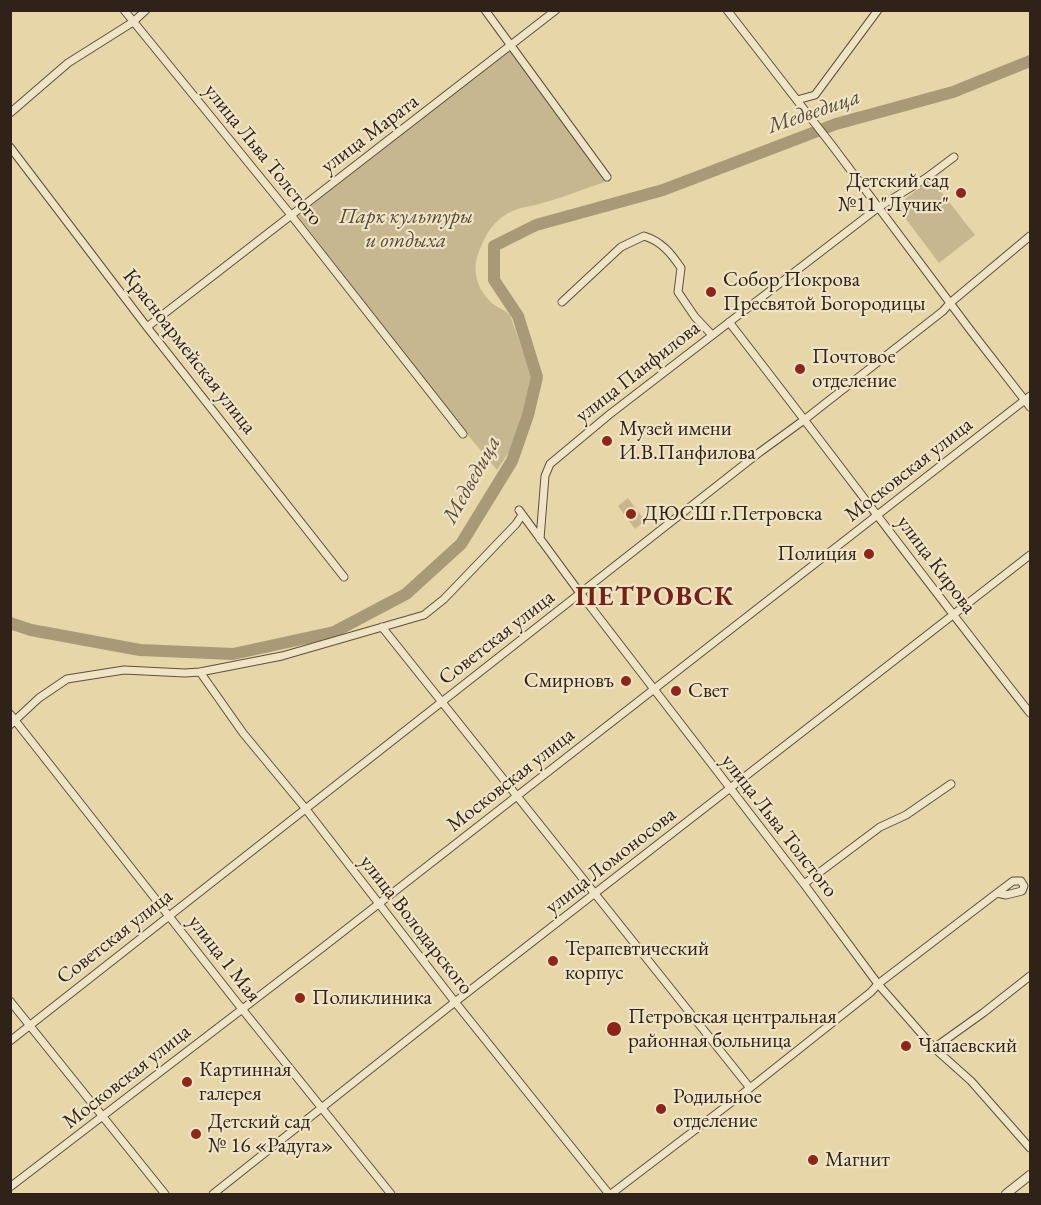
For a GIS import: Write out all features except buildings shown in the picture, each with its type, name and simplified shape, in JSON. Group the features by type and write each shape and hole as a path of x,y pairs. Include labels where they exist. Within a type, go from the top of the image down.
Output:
{"street":[{"name":"улица Льва Толстого","path":"124,10 291,215 463,434"},
{"path":"10,113 68,63 133,22 146,10"},
{"path":"484,10 607,177"},
{"name":"улица Марата","path":"147,327 556,10"},
{"path":"727,10 834,147 950,303 1029,401"},
{"path":"798,101 815,95 878,10"},
{"name":"Красноармейская улица","path":"10,147 147,327 345,577"},
{"name":"улица Панфилова","path":"540,539 545,476 549,464 610,414 879,207 926,178 954,157"},
{"path":"562,302 621,247 644,236 656,240 672,255 681,268 678,292 695,317 712,335"},
{"name":"Советская улица","path":"10,1041 943,311 1030,236"},
{"name":"улица Кирова","path":"729,322 1030,714"},
{"name":"Московская улица","path":"10,1187 379,904 878,514 1029,401"},
{"name":"улица Льва Толстого","path":"382,627 424,615 444,599 516,524 521,512 580,593 878,984 934,1048 971,1081 1030,1148"},
{"name":"улица Ломоносова","path":"213,1194 455,1002 596,895 1030,555"},
{"path":"13,723 39,698 67,679 124,670 201,672 282,656 382,627 750,1088"},
{"name":"улица Володарского","path":"201,672 243,732 305,808 455,1002 610,1194"},
{"name":"улица 1 Мая","path":"10,714 13,723 30,737 242,1009 391,1194"},
{"path":"804,884 880,827 906,815 951,784"},
{"path":"610,1194 750,1088 878,984 997,893"},
{"path":"934,1048 1030,976"},
{"path":"10,1001 165,1194"},
{"path":"1006,1194 1030,1175"}],"green space":[{"name":"Парк культуры и отдыха","path":"511,47 605,182 548,202 512,211 493,226 477,257 475,268 479,285 490,302 510,315 533,380 511,449 497,470 298,216"},
{"path":"931,179 975,235 939,263 896,206"},
{"name":"ДЮСШ г.Петровска","path":"628,498 645,521 635,529 618,506"}],"waterway":[{"name":"Медведица","path":"10,623 31,630 140,650 233,654 334,632 406,594 461,544 512,461 528,415 537,377 518,316 494,280 494,246 536,225 663,190 836,124 953,92 1030,61"}],"place":[{"name":"Детский сад №11 \"Лучик\"","path":"961,193"},
{"name":"Собор Покрова Пресвятой Богородицы","path":"711,292"},
{"name":"Почтовое отделение","path":"800,369"},
{"name":"Музей имени И.В.Панфилова","path":"607,441"},
{"name":"ДЮСШ г.Петровска","path":"631,514"},
{"name":"Полиция","path":"869,554"},
{"name":"Смирновъ","path":"626,681"},
{"name":"Свет","path":"676,691"},
{"name":"Терапевтический корпус","path":"553,961"},
{"name":"Поликлиника","path":"300,998"},
{"name":"Петровская центральная районная больница","path":"614,1029"},
{"name":"Чапаевский","path":"906,1046"},
{"name":"Картинная галерея","path":"187,1082"},
{"name":"Родильное отделение","path":"661,1109"},
{"name":"Детский сад № 16 «Радуга»","path":"196,1134"},
{"name":"Магнит","path":"813,1160"}],"district":[{"name":"ПЕТРОВСК","path":"655,598"}]}
